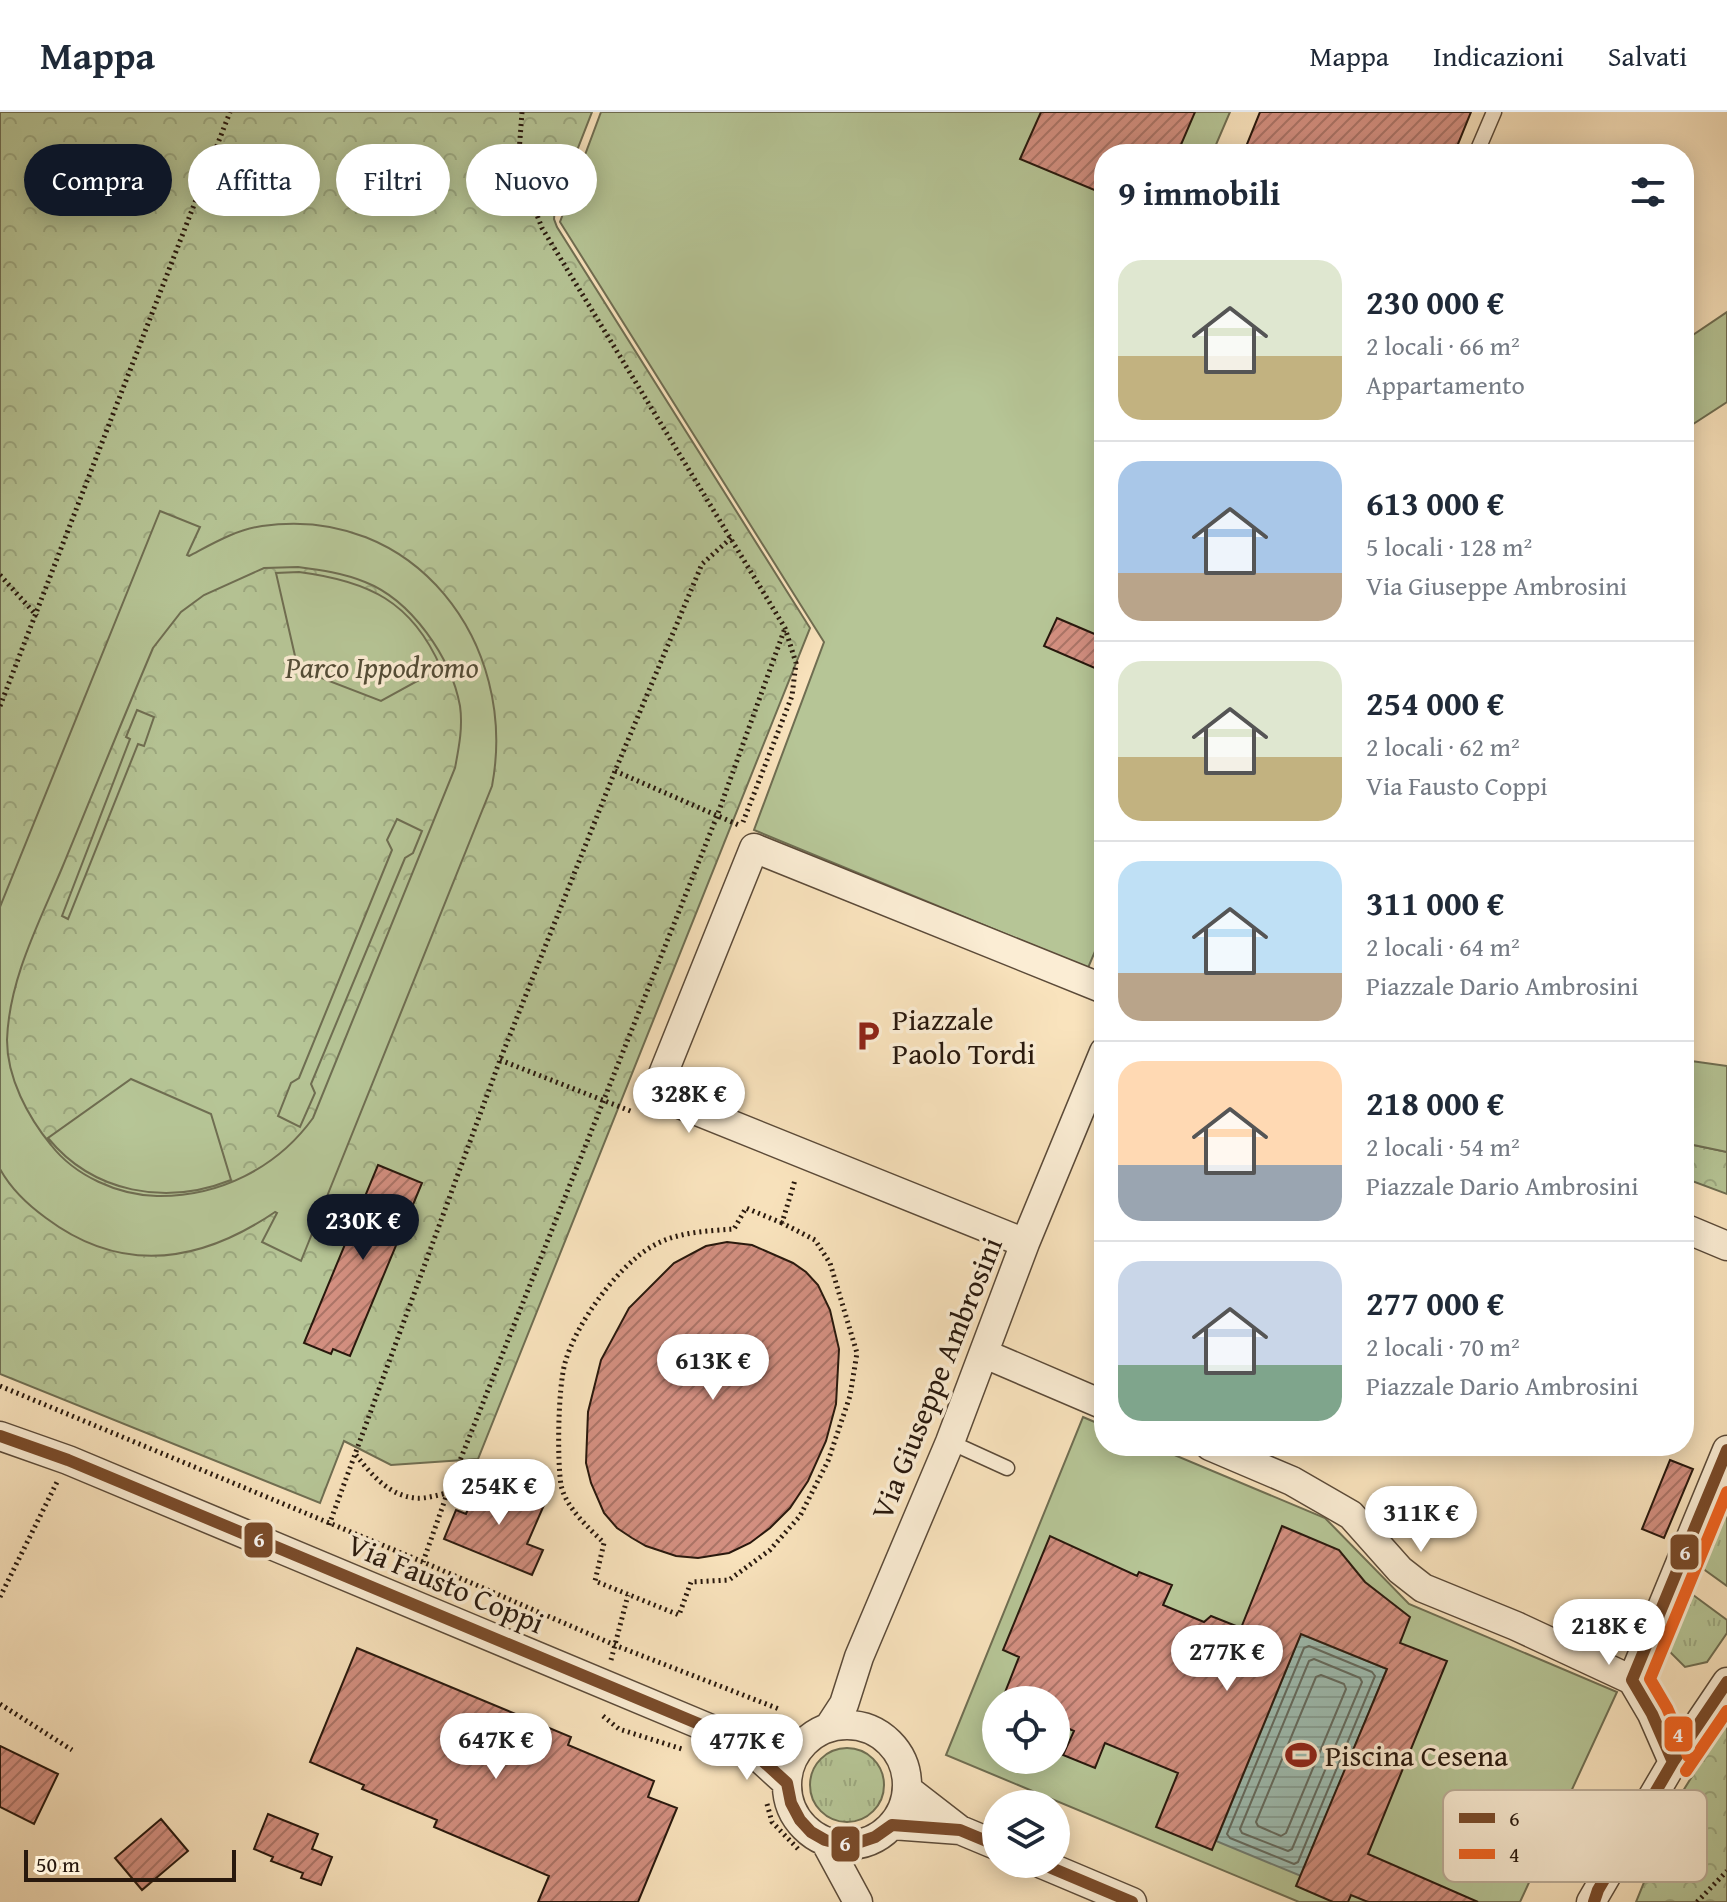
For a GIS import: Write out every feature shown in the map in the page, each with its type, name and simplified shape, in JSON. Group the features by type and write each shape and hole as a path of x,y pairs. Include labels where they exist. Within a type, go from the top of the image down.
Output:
{"street":[{"path":"1025,1243 655,1094 748,837 1094,985"},
{"name":"Via Giuseppe Ambrosini","path":"829,1727 844,1704 859,1657 950,1442 1025,1243 1094,1076"},
{"path":"1694,1232 1727,1246"},
{"path":"985,1354 1094,1401"},
{"name":"Via Fausto Coppi","path":"0,1436 68,1460 742,1742 776,1788"},
{"path":"1632,1680 1727,1450"},
{"path":"1233,1456 1292,1481 1351,1515 1400,1570 1423,1588 1516,1626 1632,1680 1652,1714 1673,1762"},
{"path":"859,1657 866,1706 874,1731"},
{"path":"1657,1790 1727,1682"},
{"path":"814,1847 866,1842 892,1825 902,1808 907,1789 906,1772 900,1755 889,1741 874,1731 860,1726 829,1727 816,1733 804,1743 776,1788 789,1801 797,1818 809,1832 814,1847 859,1902"},
{"path":"742,1742 804,1743"},
{"path":"907,1789 960,1830 982,1839"},
{"path":"892,1825 960,1830"},
{"path":"859,1902 866,1842"},
{"path":"1070,1876 1132,1902"}],"lane":[{"path":"1480,144 1494,112"},
{"path":"950,1442 1007,1468"}],"path":[{"path":"0,706 230,112"},
{"path":"522,112 518,166 542,228 785,628 796,663 792,696 748,837 717,816 615,771"},
{"path":"329,1525 500,1060 615,771 702,564 731,538"},
{"path":"0,575 37,616"},
{"path":"423,1562 447,1493 717,816 785,628"},
{"path":"782,1223 797,1175"},
{"path":"746,1208 782,1223 815,1240 830,1263 857,1353 850,1396 828,1461 800,1516 770,1550 729,1580 691,1582 679,1615 595,1581 604,1543 580,1519 562,1487 559,1425 565,1363 586,1317 612,1281 651,1246 696,1232 734,1229 746,1208"},
{"path":"0,1386 617,1646 779,1709"},
{"path":"355,1454 374,1478 393,1491 416,1499 447,1493"},
{"path":"0,1597 68,1460"},
{"path":"617,1646 628,1595"},
{"path":"0,1704 72,1750"},
{"path":"594,1709 619,1729 687,1750"},
{"path":"776,1788 772,1822 791,1845 814,1847"},
{"path":"1697,1902 1727,1871"}],"green space":[{"name":"Parco Ippodromo","path":"0,112 592,112 580,144 466,144 466,216 554,216 557,227 810,628 478,1459 391,1465 344,1441 320,1503 0,1374"},
{"path":"601,112 1230,112 1216,144 1094,144 1094,954 1088,968 754,830 824,642 560,222 562,216 597,216 597,144 589,144"},
{"path":"1727,312 1727,402 1694,423 1694,334"},
{"path":"160,511 200,527 189,556 233,534 262,526 317,525 366,537 409,561 444,594 471,635 489,682 496,733 492,786 301,1261 262,1242 275,1212 247,1229 190,1251 161,1256 132,1255 103,1248 75,1236 39,1213 15,1190 0,1169 0,907","holes":["298,567 348,576 382,590 413,616 426,632 448,668 460,706 461,729 455,768 313,1118 299,1136 264,1165 224,1185 180,1195 127,1192 98,1182 72,1166 51,1145 20,1096 11,1068 7,1040 19,973 153,648 181,612 204,595 264,568"]},
{"path":"299,572 346,581 385,598 416,626 441,668 381,701 298,669 276,573"},
{"path":"137,710 154,717 144,746 138,744 68,919 62,916 130,739 126,737"},
{"path":"397,819 422,831 413,853 405,858 311,1084 315,1093 300,1127 278,1116 291,1083 299,1078 392,850 387,840"},
{"path":"1694,1061 1727,1066 1727,1152 1694,1145"},
{"path":"131,1079 211,1114 231,1180 181,1192 156,1193 132,1189 86,1171 66,1157 48,1138"},
{"path":"1694,1145 1727,1152 1727,1194 1694,1182"},
{"path":"1083,1417 1094,1422 1094,1456 1177,1456 1325,1518 1409,1604 1617,1692 1572,1790 1443,1790 1443,1882 1529,1882 1520,1902 1299,1902 1070,1807 1070,1790 1030,1790 992,1774 1070,1774 1070,1686 982,1686 982,1770 946,1755"},
{"path":"1727,1496 1727,1586 1695,1563"},
{"path":"1685,1589 1727,1620 1727,1633 1707,1662 1685,1667 1669,1651 1663,1638"},
{"path":"1727,1720 1727,1902 1636,1902 1644,1882 1707,1882 1707,1790 1684,1790"},
{"path":"847,1748 861,1751 873,1759 881,1771 884,1785 881,1799 873,1811 861,1819 847,1822 833,1819 821,1811 813,1799 810,1785 813,1771 821,1759 833,1751"}],"water":[{"name":"Piscina Cesena","path":"1301,1634 1387,1669 1301,1876 1216,1841"}],"building":[{"path":"1041,112 1195,112 1181,144 1094,144 1094,190 1020,159"},
{"path":"1260,112 1471,112 1458,144 1247,144"},
{"path":"1057,618 1094,634 1094,668 1044,646"},
{"path":"378,1165 422,1183 350,1356 333,1349 331,1354 304,1343"},
{"path":"727,1242 752,1245 793,1263 818,1285 830,1310 839,1349 836,1404 826,1441 808,1481 790,1508 770,1528 729,1553 698,1558 676,1556 632,1538 617,1528 604,1513 586,1463 588,1412 601,1360 629,1308 674,1263 706,1246"},
{"path":"1670,1460 1693,1469 1664,1538 1642,1529"},
{"path":"481,1478 544,1505 527,1544 543,1550 532,1575 444,1539 456,1510 466,1514"},
{"path":"1282,1526 1339,1550 1365,1582 1410,1617 1400,1643 1447,1661 1368,1854 1478,1902 1368,1902 1351,1895 1348,1902 1333,1902 1296,1886 1387,1669 1301,1634 1212,1850 1156,1827 1178,1773 1105,1743 1095,1768 1070,1758 1070,1740 1074,1731 1070,1729 1070,1686 1008,1686 1019,1657 1003,1650 1050,1536 1137,1576 1139,1572 1172,1585 1163,1605 1204,1622 1211,1616 1241,1628"},
{"path":"357,1648 571,1737 568,1745 654,1781 648,1797 677,1808 638,1902 538,1902 549,1876 434,1827 437,1820 362,1789 364,1785 310,1762"},
{"path":"0,1746 58,1774 34,1824 0,1807"},
{"path":"268,1814 318,1834 312,1849 332,1857 321,1885 301,1878 303,1873 271,1861 273,1857 254,1849"},
{"path":"161,1819 188,1851 142,1890 115,1858"}],"transit line":[{"name":"6","path":"0,1436 68,1460 742,1742 787,1783 791,1803 800,1820 811,1832 825,1840 841,1844 857,1843 875,1837 892,1825 960,1830 982,1839"},
{"name":"6","path":"1673,1762 1652,1714 1632,1680 1727,1450"},
{"name":"4","path":"1688,1756 1667,1708 1650,1679 1727,1492"},
{"name":"6","path":"1657,1790 1727,1682"},
{"name":"4","path":"1686,1771 1727,1711"},
{"name":"6","path":"1070,1876 1132,1902"},
{"name":"6","path":"1594,1902 1603,1882"}],"place":[{"name":"Piazzale Paolo Tordi","path":"868,1036"},
{"name":"Piscina Cesena","path":"1301,1755"}]}
